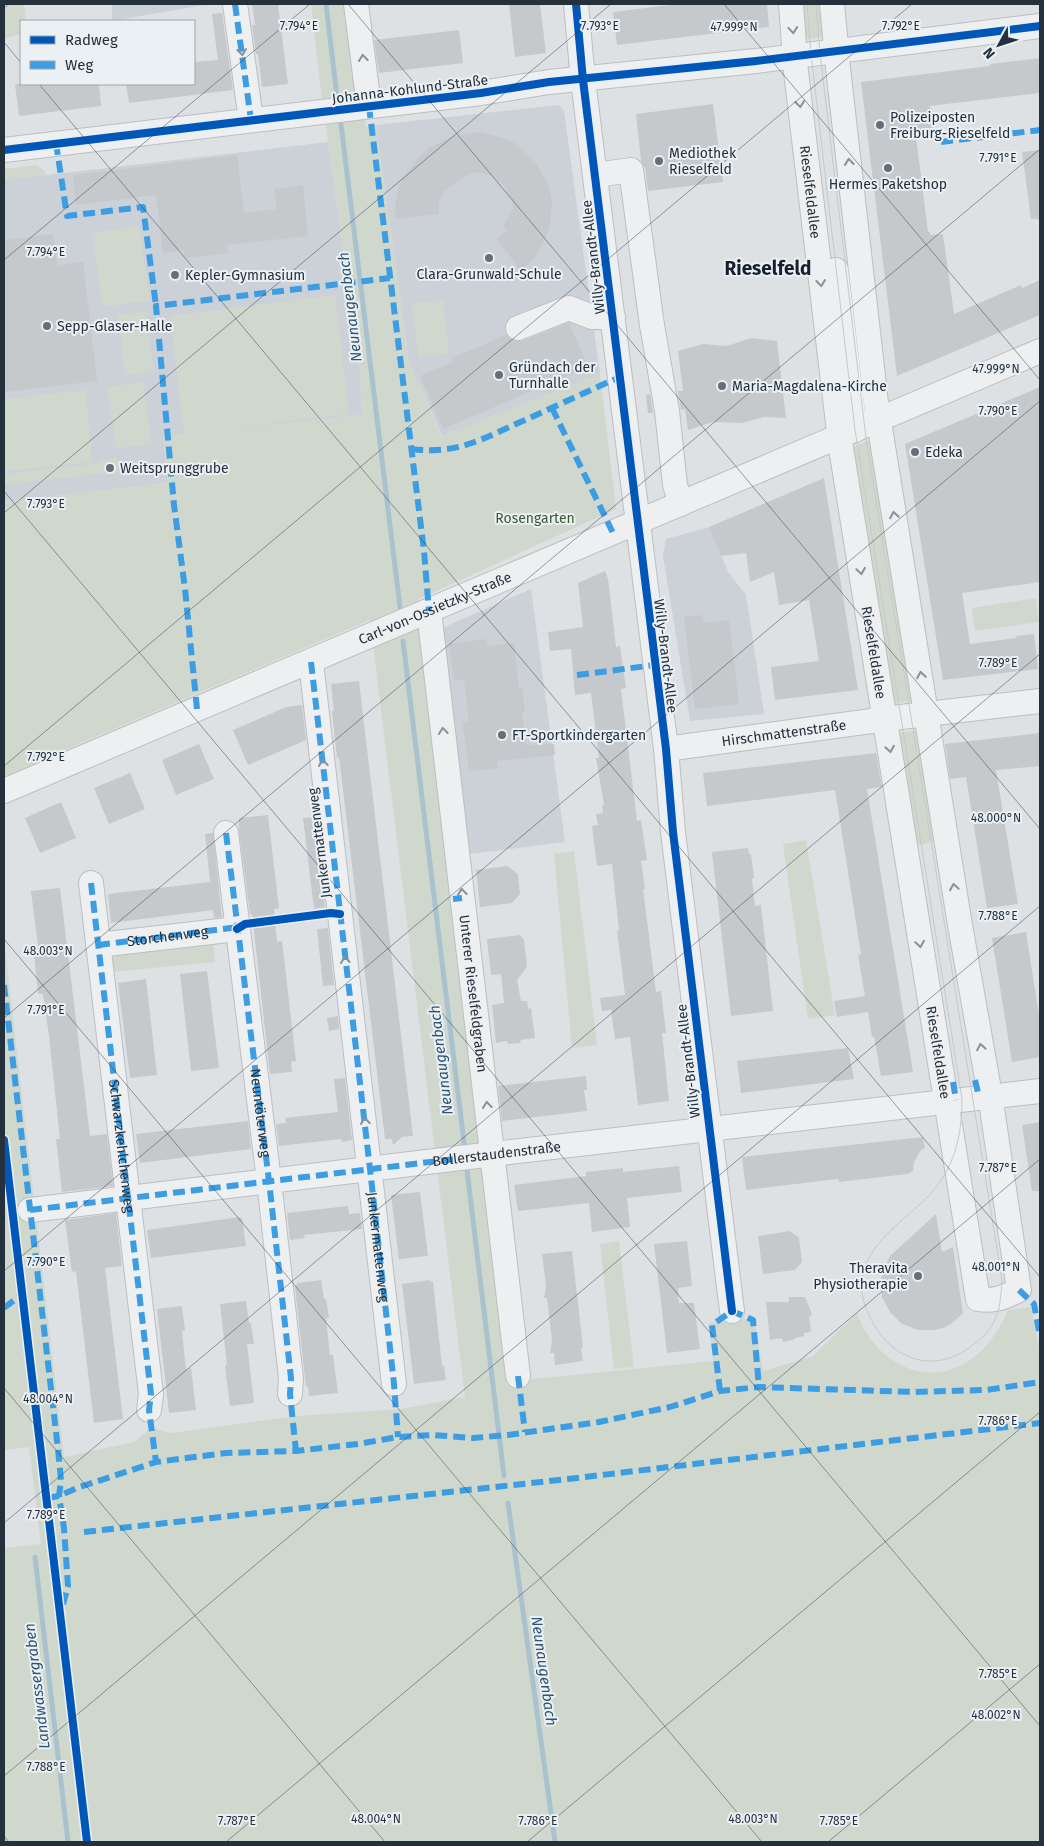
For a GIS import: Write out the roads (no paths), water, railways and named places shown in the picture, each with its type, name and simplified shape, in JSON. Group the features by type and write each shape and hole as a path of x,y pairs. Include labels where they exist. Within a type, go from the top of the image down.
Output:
{"street":[{"path":"236,4 250,120"},
{"path":"356,4 367,107"},
{"name":"Willy-Brandt-Allee","path":"576,4 583,80 666,749 674,832 732,1311"},
{"path":"790,4 815,53 859,428 927,714 960,926 990,1095"},
{"path":"815,53 832,4"},
{"name":"Johanna-Kohlund-Straße","path":"4,150 481,93 550,82 583,80 1040,26"},
{"path":"596,175 631,170 648,301 667,411 674,485 681,504"},
{"path":"613,316 648,301"},
{"path":"518,328 569,308 592,317 613,316 652,325"},
{"name":"Carl-von-Ossietzky-Straße","path":"4,791 1040,351"},
{"name":"Rieselfeldallee","path":"859,428 893,718 954,1100 955,1151 978,1299 989,1301 1001,1299 1019,1290 990,1095"},
{"name":"Unterer Rieselfeldgraben","path":"411,618 474,1156 518,1376"},
{"name":"Junkermattenweg","path":"311,662 394,1384"},
{"name":"Hirschmattenstraße","path":"666,749 893,718 1040,701"},
{"name":"Neuntöterweg","path":"226,833 270,1181 291,1378 290,1394"},
{"name":"Schwarzkehlchenweg","path":"92,883 151,1394 149,1410"},
{"name":"Storchenweg","path":"98,945 237,929"},
{"name":"Bollerstaudenstraße","path":"30,1210 990,1095 1040,1091"}],"waterway":[{"name":"Neunaugenbach","path":"326,4 338,105"},
{"name":"Neunaugenbach","path":"340,116 400,607"},
{"name":"Neunaugenbach","path":"403,641 465,1151"},
{"name":"Neunaugenbach","path":"466,1162 504,1476"},
{"name":"Neunaugenbach","path":"508,1503 555,1842"},
{"name":"Landwassergraben","path":"35,1557 68,1842"}],"tram line":[{"path":"807,4 811,54 855,430 962,1099 961,1121 951,1163 940,1182 929,1195 878,1244 869,1258 863,1274 862,1292 864,1303 872,1321 890,1345 914,1359 927,1361 941,1360 955,1356 969,1348 988,1330 998,1312 1002,1280 866,438 820,53 816,4"}],"place":[{"name":"Polizeiposten Freiburg-Rieselfeld","path":"880,125"},
{"name":"Mediothek Rieselfeld","path":"659,161"},
{"name":"Hermes Paketshop","path":"888,168"},
{"name":"Clara-Grunwald-Schule","path":"489,258"},
{"name":"Kepler-Gymnasium","path":"175,275"},
{"name":"Sepp-Glaser-Halle","path":"47,326"},
{"name":"Gründach der Turnhalle","path":"499,375"},
{"name":"Maria-Magdalena-Kirche","path":"722,386"},
{"name":"Edeka","path":"915,452"},
{"name":"Weitsprunggrube","path":"110,468"},
{"name":"FT-Sportkindergarten","path":"502,735"},
{"name":"Theravita Physiotherapie","path":"918,1276"}],"district":[{"name":"Rieselfeld","path":"768,268"}],"park label":[{"name":"Rosengarten","path":"535,518"}]}
